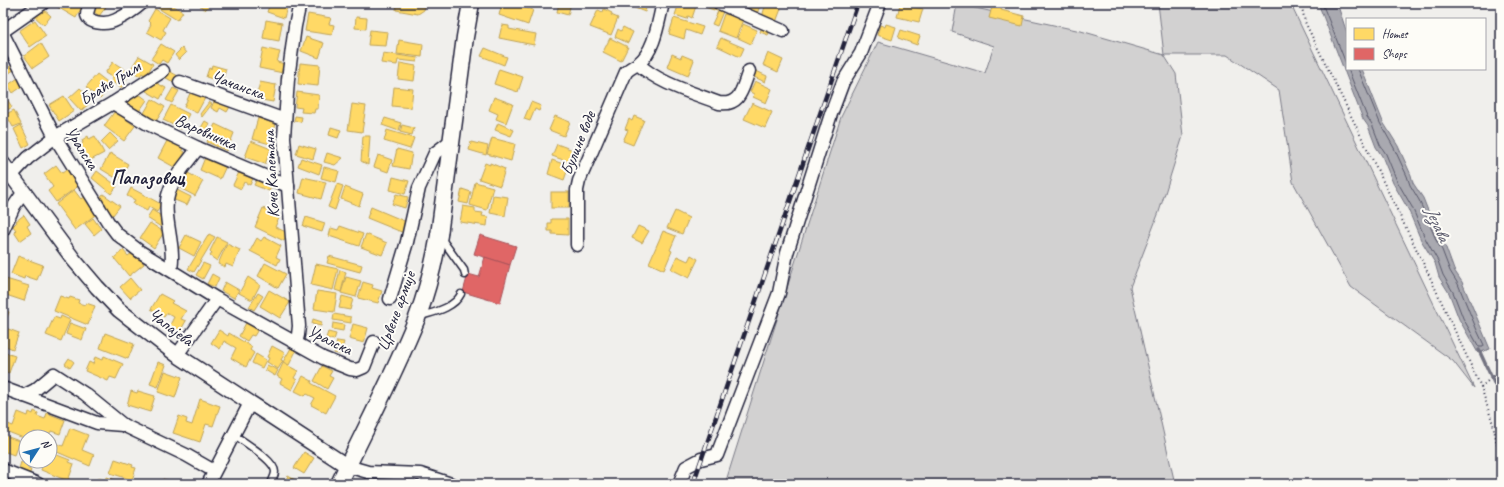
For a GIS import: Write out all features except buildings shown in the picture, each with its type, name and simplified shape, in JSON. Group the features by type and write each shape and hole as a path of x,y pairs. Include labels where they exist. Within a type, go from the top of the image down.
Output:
{"main road":[{"name":"Црвене армије","path":"339,484 384,392 417,317 435,259 465,37 472,3"}],"street":[{"path":"3,32 43,3"},
{"path":"90,3 88,16 91,20 102,23 114,21 142,3"},
{"name":"Коче Капетана","path":"296,343 299,326 284,137 288,79 295,26 300,3"},
{"name":"Булине воде","path":"577,245 577,190 579,181 626,72 638,64 648,51 653,41 663,3"},
{"path":"719,3 784,31"},
{"path":"679,484 686,467 717,455 779,293 787,253 831,114 843,82 861,53 880,3"},
{"name":"Уралска","path":"3,32 55,137 117,234 139,251 171,269 217,299 323,358 357,370 364,367 374,342"},
{"path":"638,64 646,72 657,78 719,103 727,104 736,100 739,96 749,71"},
{"name":"Браће Грим","path":"55,137 113,103 163,71"},
{"name":"Чачанска","path":"180,82 285,120"},
{"name":"Варовничка","path":"113,103 148,124 198,148 288,186"},
{"name":"Чапајева","path":"55,137 28,158 7,170 74,260 97,287 119,310 177,355 347,466"},
{"name":"Црвене армије","path":"390,299 407,242 419,188 435,153 452,140"},
{"path":"171,269 172,261 167,202 168,193 198,148"},
{"path":"3,230 14,206 23,193"},
{"path":"177,355 217,299"},
{"path":"23,396 35,390 54,374 85,394 123,425 186,455 214,471"},
{"path":"3,388 98,423 123,425"},
{"path":"208,484 250,403"},
{"path":"347,466 368,472 420,474 451,484"},
{"path":"3,470 38,484"}],"lane":[{"path":"439,235 464,270 465,275"},
{"path":"417,317 434,312 453,303 461,294"},
{"path":"233,434 267,459 274,466 275,473 270,484"}],"path":[{"path":"1301,3 1305,22 1428,273 1481,387 1492,424 1501,464"},
{"path":"1501,345 1501,361"},
{"path":"1481,387 1501,369"}],"shaded area":[{"path":"1158,3 1290,3 1474,388 1453,361 1351,287 1293,182 1279,90 1227,55 1164,55"},
{"path":"957,4 1081,31 1164,55 1176,74 1183,136 1159,212 1130,287 1175,484 725,484 841,117 878,42 985,73 994,46 952,32"}],"water":[{"path":"1318,3 1337,3 1346,30 1346,70 1362,70 1383,122 1398,146 1413,183 1423,198 1440,241 1446,248 1454,270 1462,282 1490,349 1478,353 1459,319 1449,293 1439,277 1435,263 1421,240 1408,209 1393,183 1368,126 1363,119"}],"waterway":[{"name":"Језава","path":"1479,350 1495,385 1501,384"}],"railway":[{"path":"693,484 858,3"}],"district":[{"name":"Папазовац","path":"148,178"}]}
